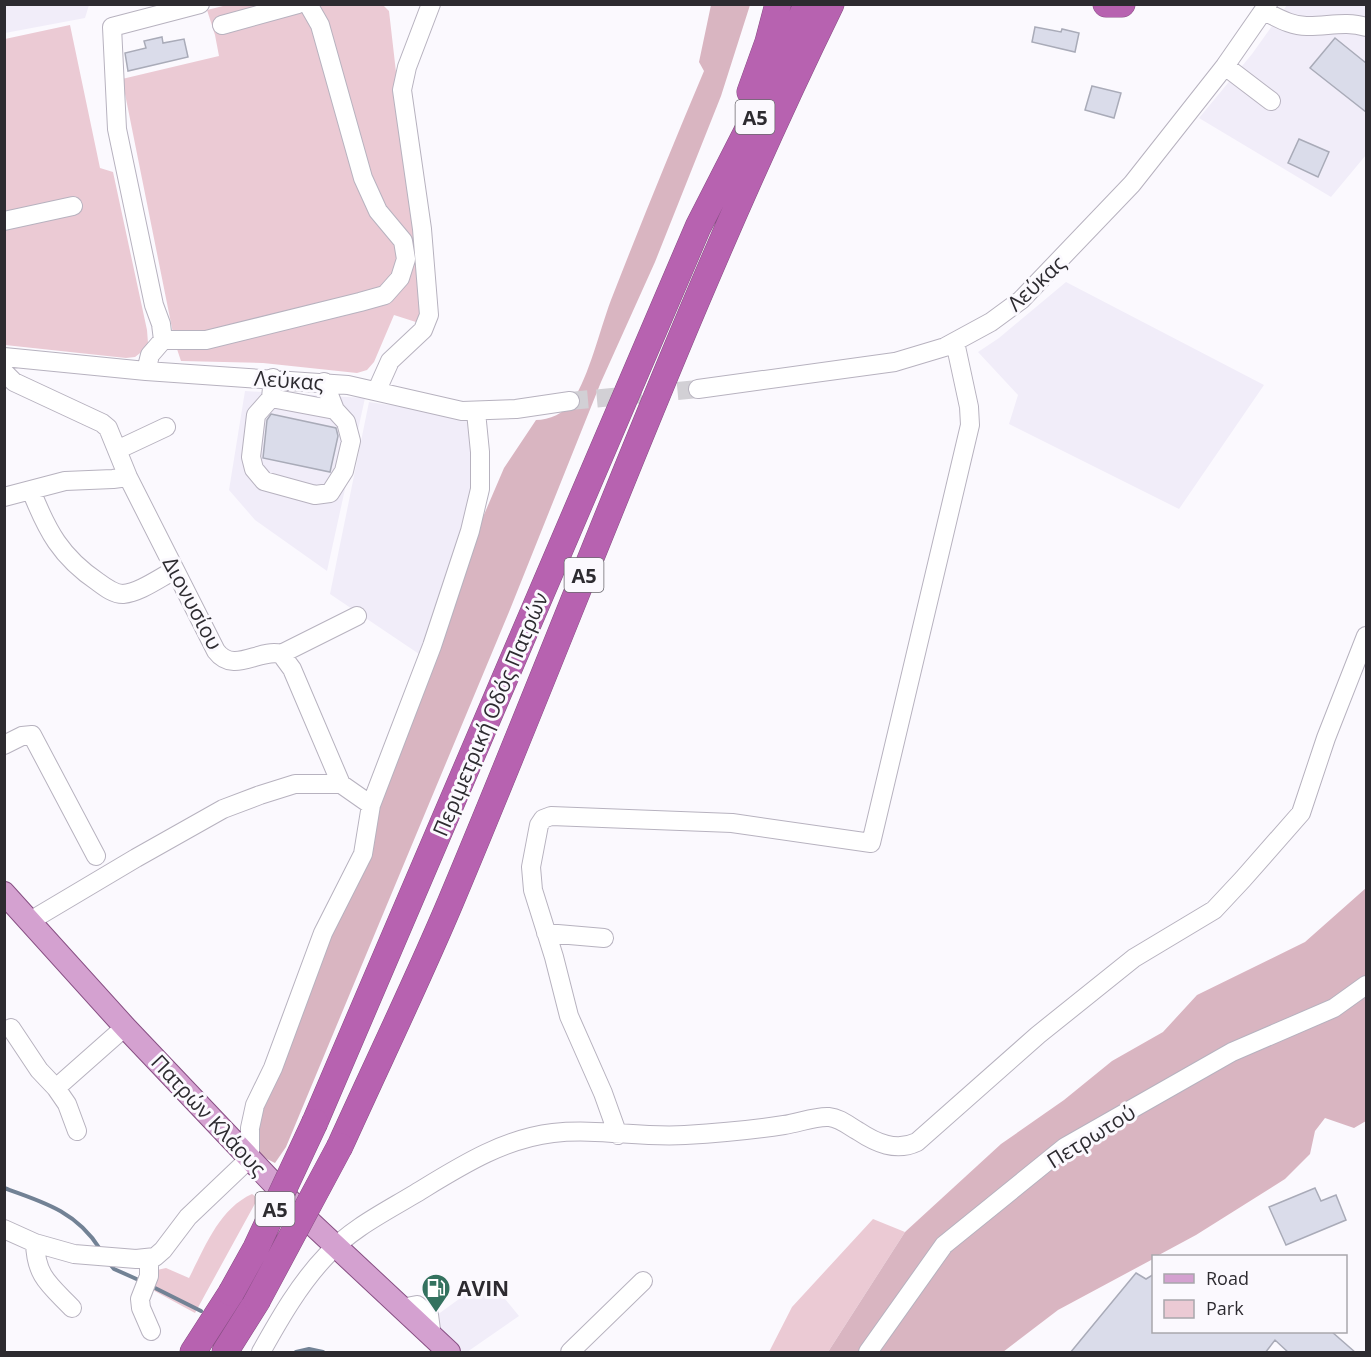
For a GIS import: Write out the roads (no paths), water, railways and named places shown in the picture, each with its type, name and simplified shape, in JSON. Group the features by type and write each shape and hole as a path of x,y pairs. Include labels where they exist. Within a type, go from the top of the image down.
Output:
{"highway":[{"path":"698,228 760,67 778,4"},
{"name":"Περιμετρική Οδός Πατρών","path":"193,1353 256,1248 315,1122 698,228 767,92 807,4"},
{"name":"Περιμετρική Οδός Πατρών","path":"225,1353 257,1301 340,1146 450,904 719,248 789,90 831,4"},
{"path":"1106,4 1122,4"}],"main road":[{"name":"Πατρών Κλάους","path":"4,893 125,1027 250,1158 336,1246 449,1353"}],"street":[{"path":"146,370 150,355 163,340 117,129 112,27 200,4"},
{"path":"222,25 298,4"},
{"path":"163,340 206,340 360,302 385,295 400,278 406,259 402,241 378,211 363,178 320,25 308,4"},
{"path":"377,390 390,361 414,340 428,321 421,219 402,90 407,68 431,4"},
{"path":"1266,8 1289,23 1308,27 1335,23 1366,27"},
{"name":"Λεύκας","path":"698,389 887,363 921,356 955,342 991,322 1021,300 1086,235 1132,184 1225,66 1266,8"},
{"path":"1225,66 1271,101"},
{"path":"4,220 73,206"},
{"path":"618,1135 603,1093 569,1016 533,890 531,867 539,825 543,819 551,816 732,823 871,843 970,425 969,407 955,342"},
{"name":"Λεύκας","path":"4,357 146,370 324,382 377,390 450,409 476,412 570,401"},
{"name":"Διονυσίου","path":"4,372 14,382 102,423 108,428 128,477 216,651 223,658 239,661 268,653 281,654"},
{"path":"273,378 271,398 256,415 251,457 254,469 264,480 315,495 330,493 344,471 351,441 346,422 335,410 324,382"},
{"path":"271,398 335,410"},
{"path":"151,1331 140,1303 147,1274 155,1257 162,1252 188,1217 250,1158 250,1128 255,1105 273,1068 323,933 363,854 371,805 432,646 470,531 480,489 480,452 476,412"},
{"path":"117,450 166,427"},
{"path":"4,498 75,479 128,477"},
{"path":"31,490 49,532 67,557 84,573 108,589 116,593 128,593 175,570"},
{"path":"357,616 281,654 291,665 341,784 371,805"},
{"path":"261,1353 302,1284 336,1246 384,1212 462,1166 491,1151 530,1138 555,1133 686,1135 757,1128 828,1117 840,1120 872,1139 892,1147 903,1147 917,1142 1047,1028 1134,958 1214,910 1243,879 1301,813 1326,738 1366,636"},
{"path":"1348,683 1366,679"},
{"path":"4,745 22,736 32,735 96,856"},
{"path":"30,921 223,809 295,784 341,784"},
{"path":"546,933 604,938"},
{"name":"Πετρωτού","path":"868,1353 944,1245 1065,1147 1232,1052 1334,1008 1366,985"},
{"path":"56,1089 125,1027"},
{"path":"11,1028 39,1070 67,1104 77,1131"},
{"path":"4,1229 58,1251 109,1257 147,1274"},
{"path":"35,1243 38,1266 44,1279 72,1308"},
{"path":"570,1353 643,1281"}],"waterway":[{"path":"4,1188 33,1198 70,1217 91,1236 100,1249"},
{"path":"109,1263 114,1269 141,1281"},
{"path":"151,1286 201,1311"},
{"path":"296,1352 309,1349 323,1352"}],"tunnel":[{"path":"570,401 698,389"}],"place":[{"name":"AVIN","path":"436,1314"}]}
